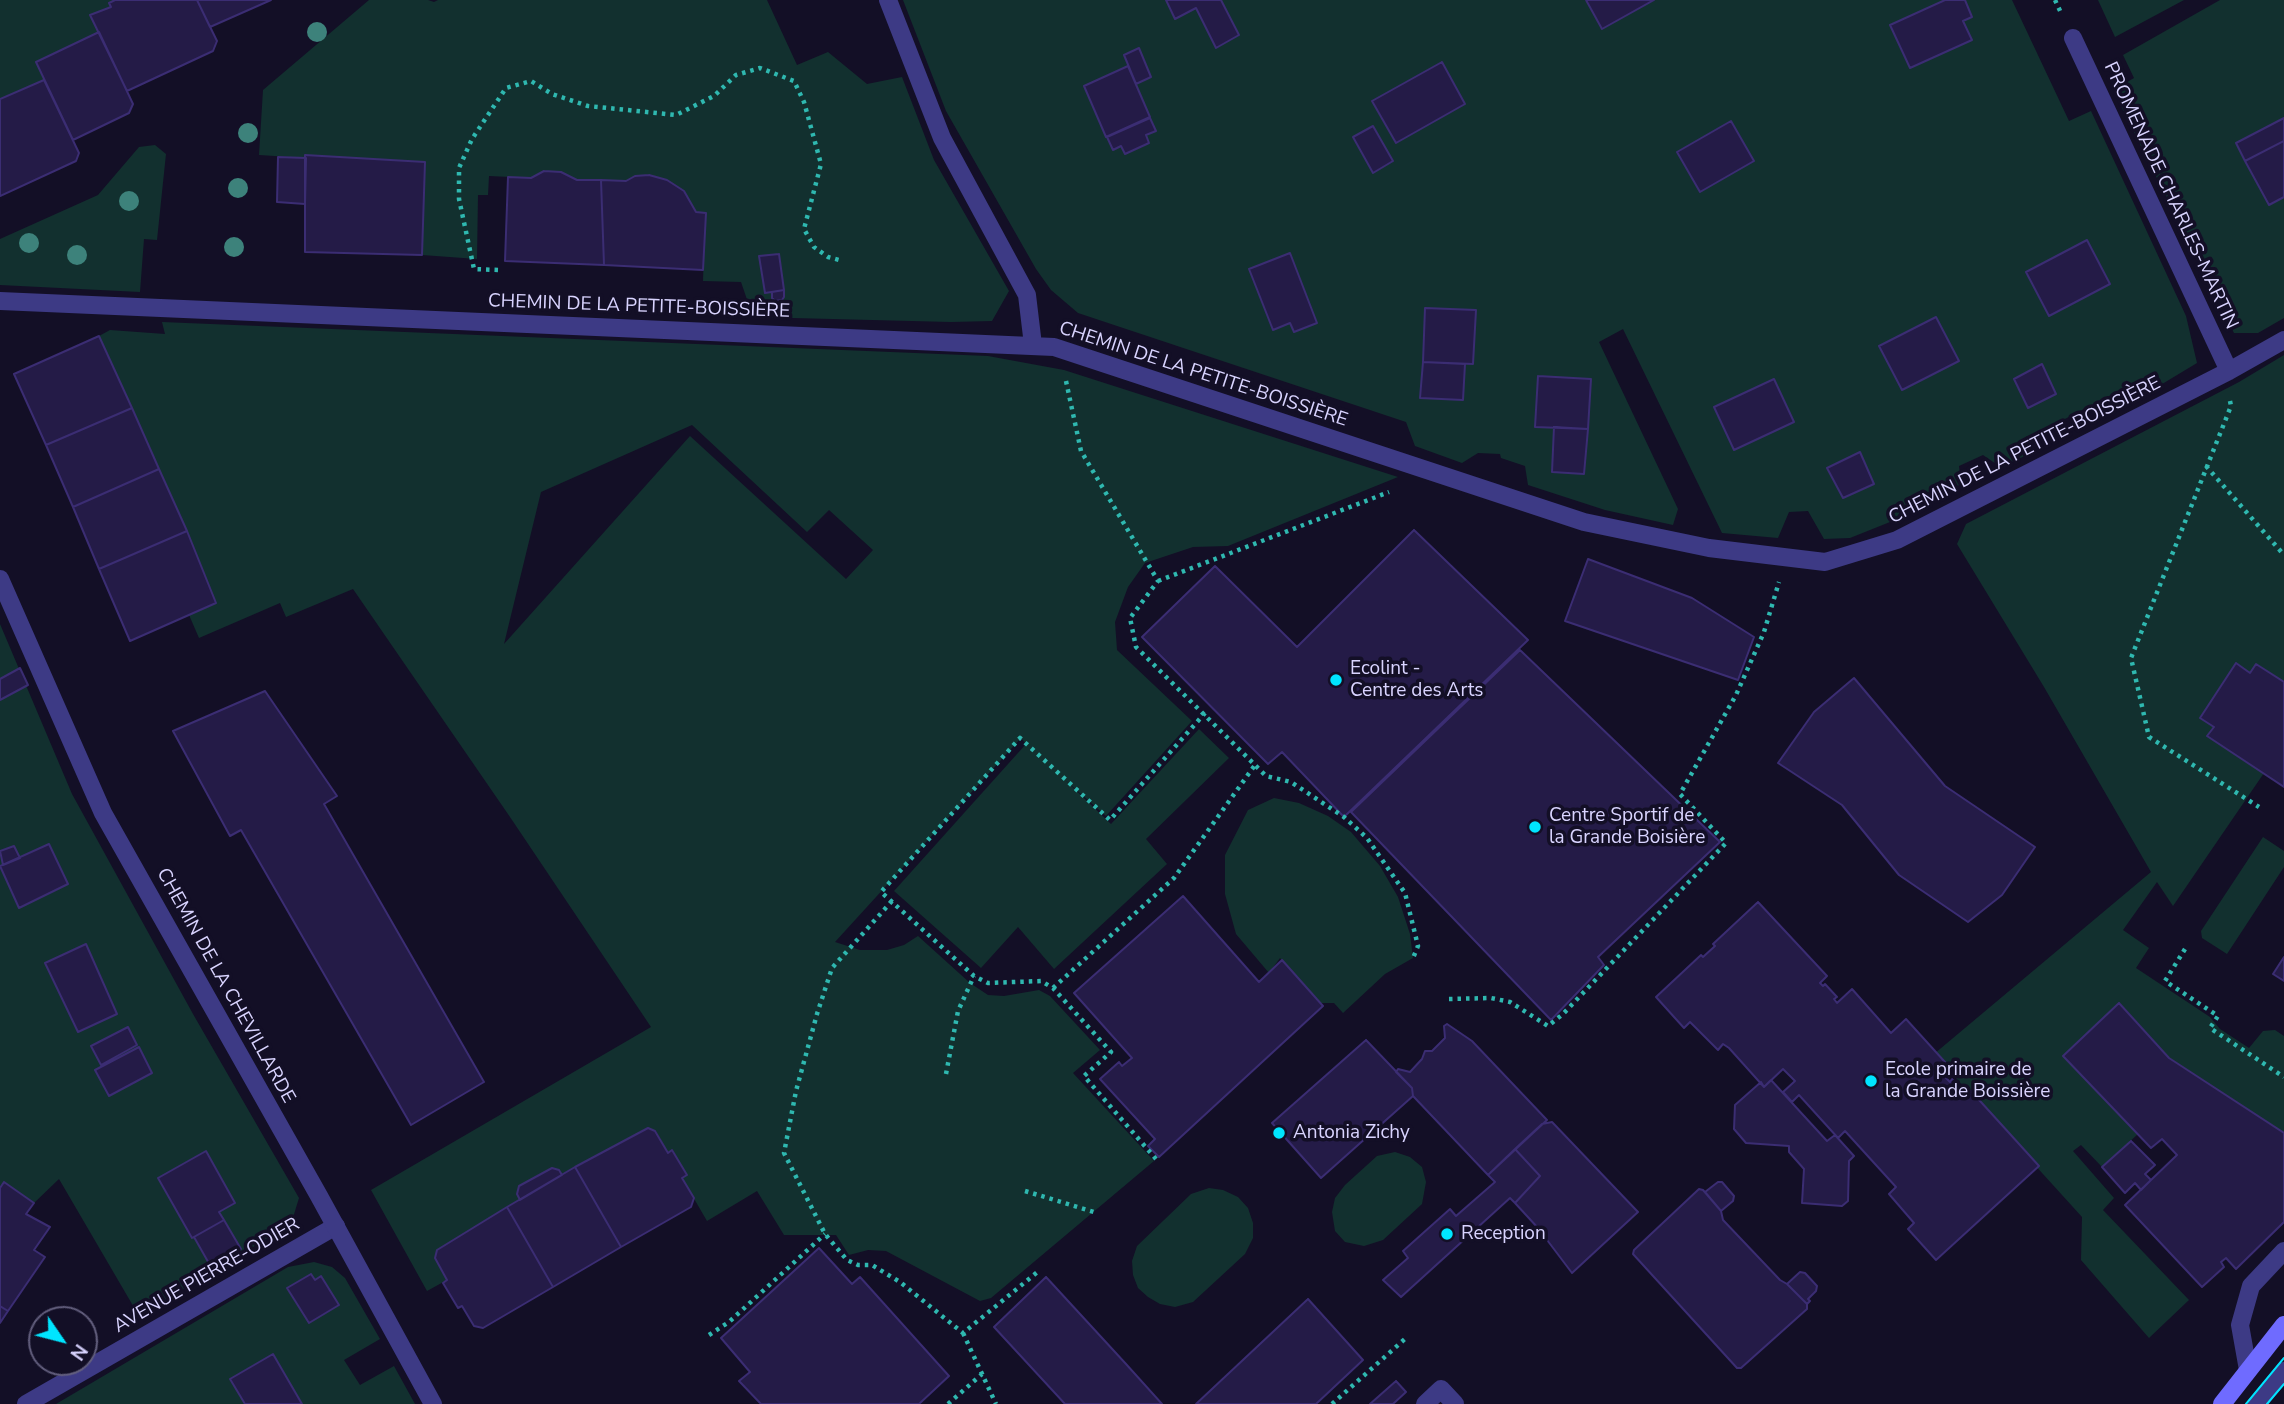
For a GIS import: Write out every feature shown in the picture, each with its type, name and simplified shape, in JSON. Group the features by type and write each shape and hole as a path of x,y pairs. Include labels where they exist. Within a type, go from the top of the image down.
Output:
{"main road":[{"path":"2222,1404 2284,1325"}],"street":[{"path":"888,0 943,138 1027,295 1033,345"},
{"name":"PROMENADE CHARLES-MARTIN","path":"2073,38 2225,372"},
{"name":"CHEMIN DE LA PETITE-BOISSIÈRE","path":"0,301 1054,347 1584,522 1709,548 1825,562 1898,540 2284,340"},
{"name":"CHEMIN DE LA CHEVILLARDE","path":"0,579 103,813 433,1404"},
{"name":"AVENUE PIERRE-ODIER","path":"26,1404 336,1226"},
{"path":"2248,1370 2240,1325 2251,1286 2284,1251"},
{"path":"2257,1404 2284,1371"},
{"path":"1425,1404 1441,1389 1455,1404"}],"path":[{"path":"498,270 474,269 459,199 459,168 472,139 506,88 531,81 552,94 588,106 676,115 714,96 736,75 760,68 794,80 804,102 821,164 804,229 814,247 828,257 843,261"},
{"path":"1054,347 1064,370 1081,452 1158,581"},
{"path":"2225,372 2231,406 2131,658 2149,737 2259,807"},
{"path":"2206,466 2284,555"},
{"path":"1389,492 1158,581 1130,618 1136,647 1266,776 1291,782 1344,817 1367,838 1405,893 1418,946 1413,958"},
{"path":"1449,999 1491,998 1510,1002 1548,1026 1563,1014 1726,843 1680,794 1736,695 1764,632 1787,557"},
{"path":"1156,1159 1084,1076 1111,1052 1053,988 1041,981 988,983 974,976 881,892 1020,738 1110,820 1205,713"},
{"path":"1053,988 1174,878 1255,765"},
{"path":"892,901 832,968 796,1091 784,1153 825,1234 847,1260 858,1265 872,1265 900,1282 963,1333 996,1404"},
{"path":"2185,949 2165,981 2218,1016 2210,1028 2284,1077"},
{"path":"946,1074 958,1011 974,976"},
{"path":"1026,1191 1094,1212"},
{"path":"709,1335 729,1322 825,1234"},
{"path":"963,1333 1040,1270"},
{"path":"1332,1404 1406,1338"},
{"path":"948,1404 982,1374"}],"green space":[{"path":"0,0 115,0 109,3 111,7 91,15 99,32 36,62 44,80 0,99"},
{"path":"369,0 767,0 797,65 828,52 867,84 902,77 934,160 1009,291 992,321 753,317 741,282 703,281 705,213 696,212 684,191 667,180 649,175 636,176 626,181 577,180 561,172 544,171 531,178 489,176 488,195 478,195 477,259 422,255 425,162 259,155 263,90"},
{"path":"903,0 2012,0 2069,121 2091,111 2186,316 2197,363 2129,404 2109,396 2036,434 2041,447 2002,468 1983,455 1959,466 1961,484 1895,520 1850,538 1824,539 1808,511 1789,512 1778,538 1722,533 1623,329 1599,342 1678,509 1673,525 1605,510 1528,485 1525,466 1501,458 1500,454 1478,453 1462,463 1415,446 1406,422 1078,313 1051,290 1036,269 946,111"},
{"path":"2098,0 2184,0 2115,37"},
{"path":"2220,0 2284,0 2284,318 2258,333 2234,333 2113,90 2134,78 2123,55"},
{"path":"155,145 166,154 157,240 144,239 140,292 0,285 0,239 98,195 139,147"},
{"path":"162,322 988,356 1064,370 1398,477 1228,546 1193,547 1145,563 1128,587 1115,622 1117,650 1192,721 1106,816 1064,779 1111,824 1199,729 1229,758 1146,839 1167,864 1054,969 1018,927 981,968 894,891 1026,744 1021,738 835,942 860,950 887,950 904,945 918,936 970,983 988,995 1004,996 1039,990 1050,996 1100,1050 1073,1073 1154,1161 991,1298 980,1301 886,1251 868,1250 849,1255 836,1235 784,1235 757,1191 707,1221 682,1178 686,1175 673,1150 668,1153 656,1131 647,1128 562,1175 559,1170 551,1168 519,1186 517,1194 520,1200 437,1250 435,1258 447,1280 427,1291 371,1190 651,1027 353,589 286,617 280,603 199,638 189,615 99,336 110,330 165,334","holes":["692,425 807,532 829,510 873,550 846,579 690,436 504,644 541,492"]},
{"path":"2284,355 2284,682 2257,664 2250,673 2236,663 2201,718 2214,727 2208,736 2264,773 2173,906 2157,882 2123,930 2149,948 2136,968 2210,1017 2220,1029 2249,1048 2263,1031 2275,1030 2284,1036 2284,1133 2169,1058 2120,1003 2063,1056 2138,1134 2102,1167 2081,1145 2073,1151 2114,1198 2103,1210 2189,1300 2149,1338 2081,1260 2082,1217 1934,1054 2151,872 1957,544 1966,524 2239,382"},
{"path":"0,624 72,794 193,1014 299,1198 291,1224 139,1316 59,1179 34,1203 4,1182 0,1188"},
{"path":"1274,798 1299,803 1328,816 1351,832 1380,866 1398,897 1410,934 1413,958 1385,974 1343,1013 1334,1003 1321,1003 1280,958 1269,973 1236,934 1225,894 1225,855 1248,810"},
{"path":"2263,837 2284,851 2284,867 2227,954 2202,938 2201,931"},
{"path":"1395,1152 1410,1157 1422,1167 1426,1182 1422,1204 1383,1240 1364,1246 1345,1242 1335,1231 1332,1212 1335,1198 1345,1185 1377,1156"},
{"path":"1209,1188 1223,1190 1238,1197 1248,1208 1253,1223 1253,1238 1245,1254 1193,1302 1175,1307 1160,1304 1138,1288 1132,1261 1137,1246 1191,1194"},
{"path":"314,1262 332,1267 345,1278 380,1339 344,1360 360,1385 394,1366 415,1404 56,1404 288,1267"}],"building":[{"path":"115,0 197,0 217,41 213,51 127,91 90,15 111,7 109,3"},
{"path":"197,0 271,0 210,27"},
{"path":"1166,0 1221,0 1239,35 1216,48 1196,8 1175,19"},
{"path":"1586,0 1654,0 1602,29"},
{"path":"1945,0 1965,0 1972,17 1963,21 1972,40 1910,68 1890,25"},
{"path":"99,32 133,104 129,113 73,140 36,62"},
{"path":"1139,48 1151,77 1136,84 1124,55"},
{"path":"1442,62 1465,104 1396,143 1372,101"},
{"path":"1128,66 1150,117 1106,137 1084,86"},
{"path":"44,80 79,153 76,161 0,196 0,99"},
{"path":"1150,118 1156,131 1146,135 1149,143 1125,154 1121,146 1113,150 1107,137"},
{"path":"2284,118 2284,141 2245,161 2236,143"},
{"path":"1731,121 1754,161 1700,192 1677,152"},
{"path":"1373,126 1393,161 1373,173 1353,137"},
{"path":"2284,141 2284,197 2269,205 2245,161"},
{"path":"305,155 425,162 422,255 305,252"},
{"path":"278,157 306,158 305,204 277,202"},
{"path":"544,171 561,172 577,180 601,180 604,265 505,261 508,177 531,178"},
{"path":"649,175 667,180 684,191 696,212 706,213 703,270 604,265 601,180 626,181 635,176"},
{"path":"2087,240 2110,284 2049,316 2026,272"},
{"path":"1290,253 1317,323 1294,332 1290,323 1273,330 1249,269"},
{"path":"779,254 784,290 765,293 759,256"},
{"path":"784,290 782,300 775,301 772,298 772,292"},
{"path":"1425,308 1476,310 1473,364 1423,362"},
{"path":"1936,317 1959,361 1902,390 1879,346"},
{"path":"99,336 132,408 46,445 14,374"},
{"path":"1423,362 1465,364 1463,400 1420,398"},
{"path":"2042,364 2056,394 2028,408 2014,379"},
{"path":"1538,376 1591,379 1588,429 1535,427"},
{"path":"1774,379 1794,422 1734,450 1714,407"},
{"path":"132,408 159,469 73,507 46,445"},
{"path":"1554,427 1588,429 1584,474 1552,472"},
{"path":"1860,452 1874,484 1843,498 1827,468"},
{"path":"159,469 187,531 99,569 73,507"},
{"name":"Ecolint - Centre des Arts","path":"1414,530 1528,640 1344,817 1282,752 1268,764 1142,637 1215,566 1297,647"},
{"path":"187,531 216,603 130,641 99,569"},
{"path":"1588,559 1692,598 1754,637 1738,680 1565,621"},
{"name":"Centre Sportif de la Grande Boisière","path":"1520,650 1720,842 1598,957 1604,965 1551,1020 1351,812"},
{"path":"2236,663 2250,673 2256,664 2284,682 2284,787 2207,736 2214,727 2200,718"},
{"path":"20,668 28,685 0,700 0,679"},
{"path":"1854,678 1945,786 2035,847 2002,895 1968,922 1899,875 1842,805 1778,763 1814,712"},
{"path":"265,691 337,796 324,804 484,1082 411,1125 241,830 230,836 173,731"},
{"path":"49,844 68,884 19,908 0,866"},
{"path":"14,846 20,858 3,865 0,851"},
{"path":"1183,896 1259,982 1282,960 1323,1006 1159,1157 1148,1146 1155,1139 1100,1079 1119,1062 1122,1066 1132,1058 1074,993"},
{"name":"Ecole primaire de la Grande Boissière","path":"1758,902 1827,976 1820,983 1823,986 1825,984 1837,997 1834,999 1837,1003 1852,989 1891,1033 1906,1019 1954,1072 1946,1078 1950,1082 1952,1079 1964,1092 1961,1095 1964,1098 1971,1091 2039,1166 1936,1260 1908,1229 1914,1223 1889,1194 1896,1187 1845,1131 1838,1138 1799,1095 1792,1102 1783,1092 1795,1081 1783,1069 1764,1087 1729,1048 1723,1044 1718,1050 1690,1022 1684,1028 1656,997 1701,955 1703,957 1715,946 1713,944"},
{"path":"86,944 117,1014 78,1032 45,963"},
{"path":"2284,957 2284,981 2273,974"},
{"path":"2119,1003 2169,1058 2284,1133 2284,1222 2236,1269 2226,1258 2221,1262 2224,1267 2202,1287 2125,1205 2177,1155 2162,1139 2151,1148 2063,1056"},
{"path":"1447,1024 1472,1041 1547,1120 1488,1175 1413,1096 1412,1088 1396,1072 1398,1069 1410,1072 1422,1059 1425,1051 1432,1051 1445,1038 1444,1026"},
{"path":"128,1027 137,1045 101,1065 91,1046"},
{"path":"1366,1040 1412,1088 1413,1096 1321,1178 1272,1123"},
{"path":"139,1047 152,1073 109,1096 95,1070"},
{"path":"1771,1080 1827,1141 1835,1135 1854,1156 1849,1161 1848,1201 1842,1206 1802,1203 1804,1169 1789,1152 1789,1146 1746,1143 1734,1129 1735,1105 1761,1082 1764,1087"},
{"path":"1552,1122 1638,1212 1572,1273 1515,1203 1540,1176 1515,1149 1542,1124"},
{"path":"648,1128 655,1131 668,1153 672,1150 687,1175 682,1178 694,1198 691,1207 621,1247 575,1167"},
{"path":"2131,1141 2155,1165 2145,1174 2151,1180 2141,1190 2135,1183 2125,1193 2102,1167"},
{"name":"Reception","path":"1515,1149 1540,1176 1515,1203 1510,1198 1401,1297 1383,1280 1408,1258 1403,1251 1450,1209 1456,1216 1495,1182 1488,1175"},
{"path":"206,1151 235,1203 219,1212 224,1220 192,1238 158,1178"},
{"path":"575,1167 621,1247 553,1287 507,1207"},
{"path":"552,1168 559,1170 562,1175 520,1200 517,1194 519,1186"},
{"path":"4,1182 34,1203 26,1214 50,1227 34,1250 45,1257 8,1311 0,1306 0,1188"},
{"path":"1722,1182 1734,1196 1733,1201 1721,1211 1705,1192"},
{"path":"1699,1189 1703,1190 1721,1211 1723,1220 1780,1280 1807,1304 1807,1309 1741,1368 1737,1368 1633,1254 1634,1250"},
{"path":"507,1207 553,1287 483,1328 474,1326 462,1306 458,1308 443,1283 447,1280 435,1258 437,1250"},
{"path":"224,1220 241,1249 211,1267 194,1237"},
{"path":"819,1248 852,1284 860,1277 949,1376 919,1404 761,1404 739,1381 750,1372 721,1338"},
{"path":"1800,1272 1805,1273 1817,1286 1807,1304 1787,1284"},
{"path":"311,1274 315,1280 321,1276 339,1305 309,1323 287,1288"},
{"path":"1046,1277 1162,1404 1065,1404 994,1327"},
{"path":"1308,1299 1363,1360 1316,1404 1196,1404"},
{"path":"0,1306 8,1311 0,1323"},
{"path":"273,1354 302,1404 245,1404 230,1379"},
{"path":"1396,1381 1406,1392 1393,1404 1370,1404"}],"tram line":[{"path":"2246,1404 2284,1358"},
{"path":"2267,1404 2284,1384"}],"place":[{"name":"Ecolint - Centre des Arts","path":"1336,680"},
{"name":"Centre Sportif de la Grande Boisière","path":"1535,827"},
{"name":"Ecole primaire de la Grande Boissière","path":"1871,1081"},
{"name":"Antonia Zichy","path":"1279,1133"},
{"name":"Reception","path":"1447,1234"}]}
